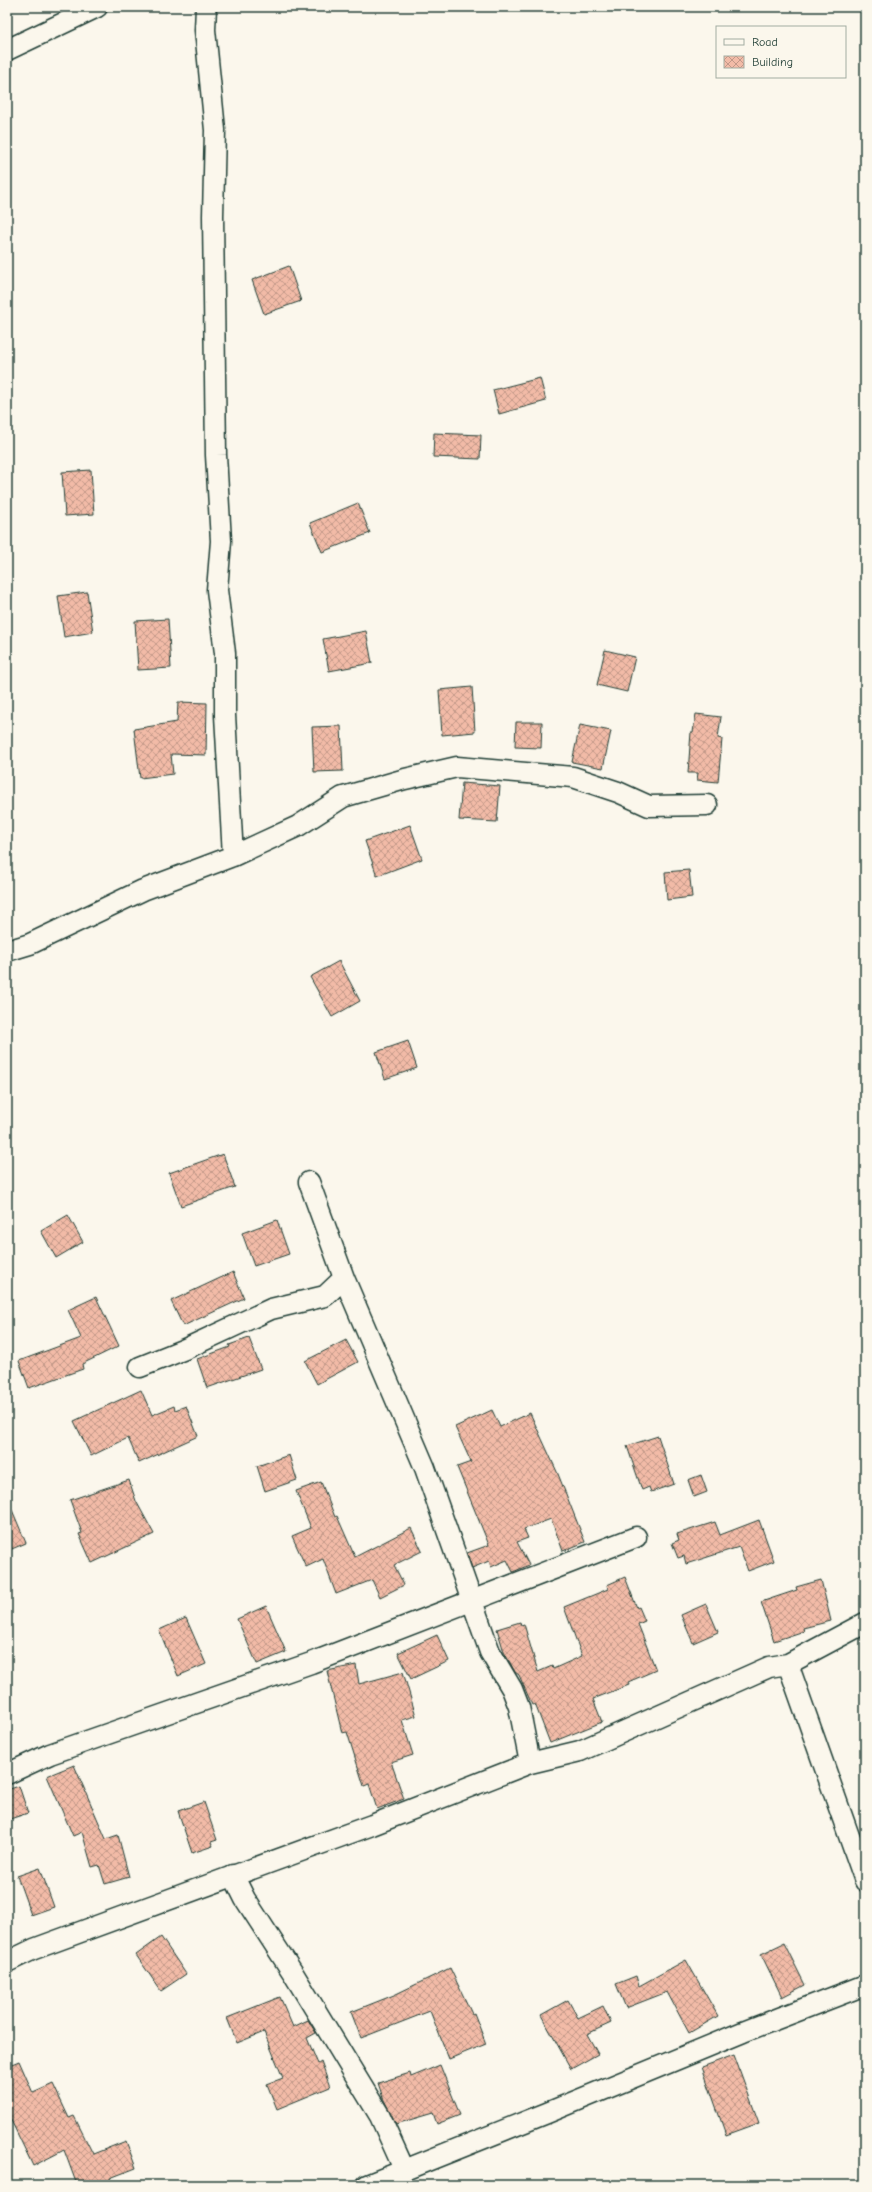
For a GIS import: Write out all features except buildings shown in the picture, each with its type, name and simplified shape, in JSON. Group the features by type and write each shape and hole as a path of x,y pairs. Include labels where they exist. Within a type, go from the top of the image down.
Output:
{"street":[{"path":"7,50 97,7"},
{"path":"206,7 205,30 215,130 213,223 216,447 221,541 217,590 225,653 225,715 233,856"},
{"path":"7,951 30,944 143,890 233,856 298,826 343,797 405,779 458,767 573,777 618,792 649,806 707,805"},
{"path":"309,1182 344,1278 425,1468 490,1652 512,1689 519,1707 530,1763"},
{"path":"140,1367 185,1350 271,1309 325,1296 344,1278"},
{"path":"7,1774 50,1754 311,1663 636,1537"},
{"path":"7,1962 34,1949 372,1825 530,1763 580,1751 769,1667 788,1664 865,1623"},
{"path":"788,1664 865,1881"},
{"path":"233,1875 245,1899 297,1980 380,2116 404,2169"},
{"path":"367,2185 743,2032 865,1985"}]}
